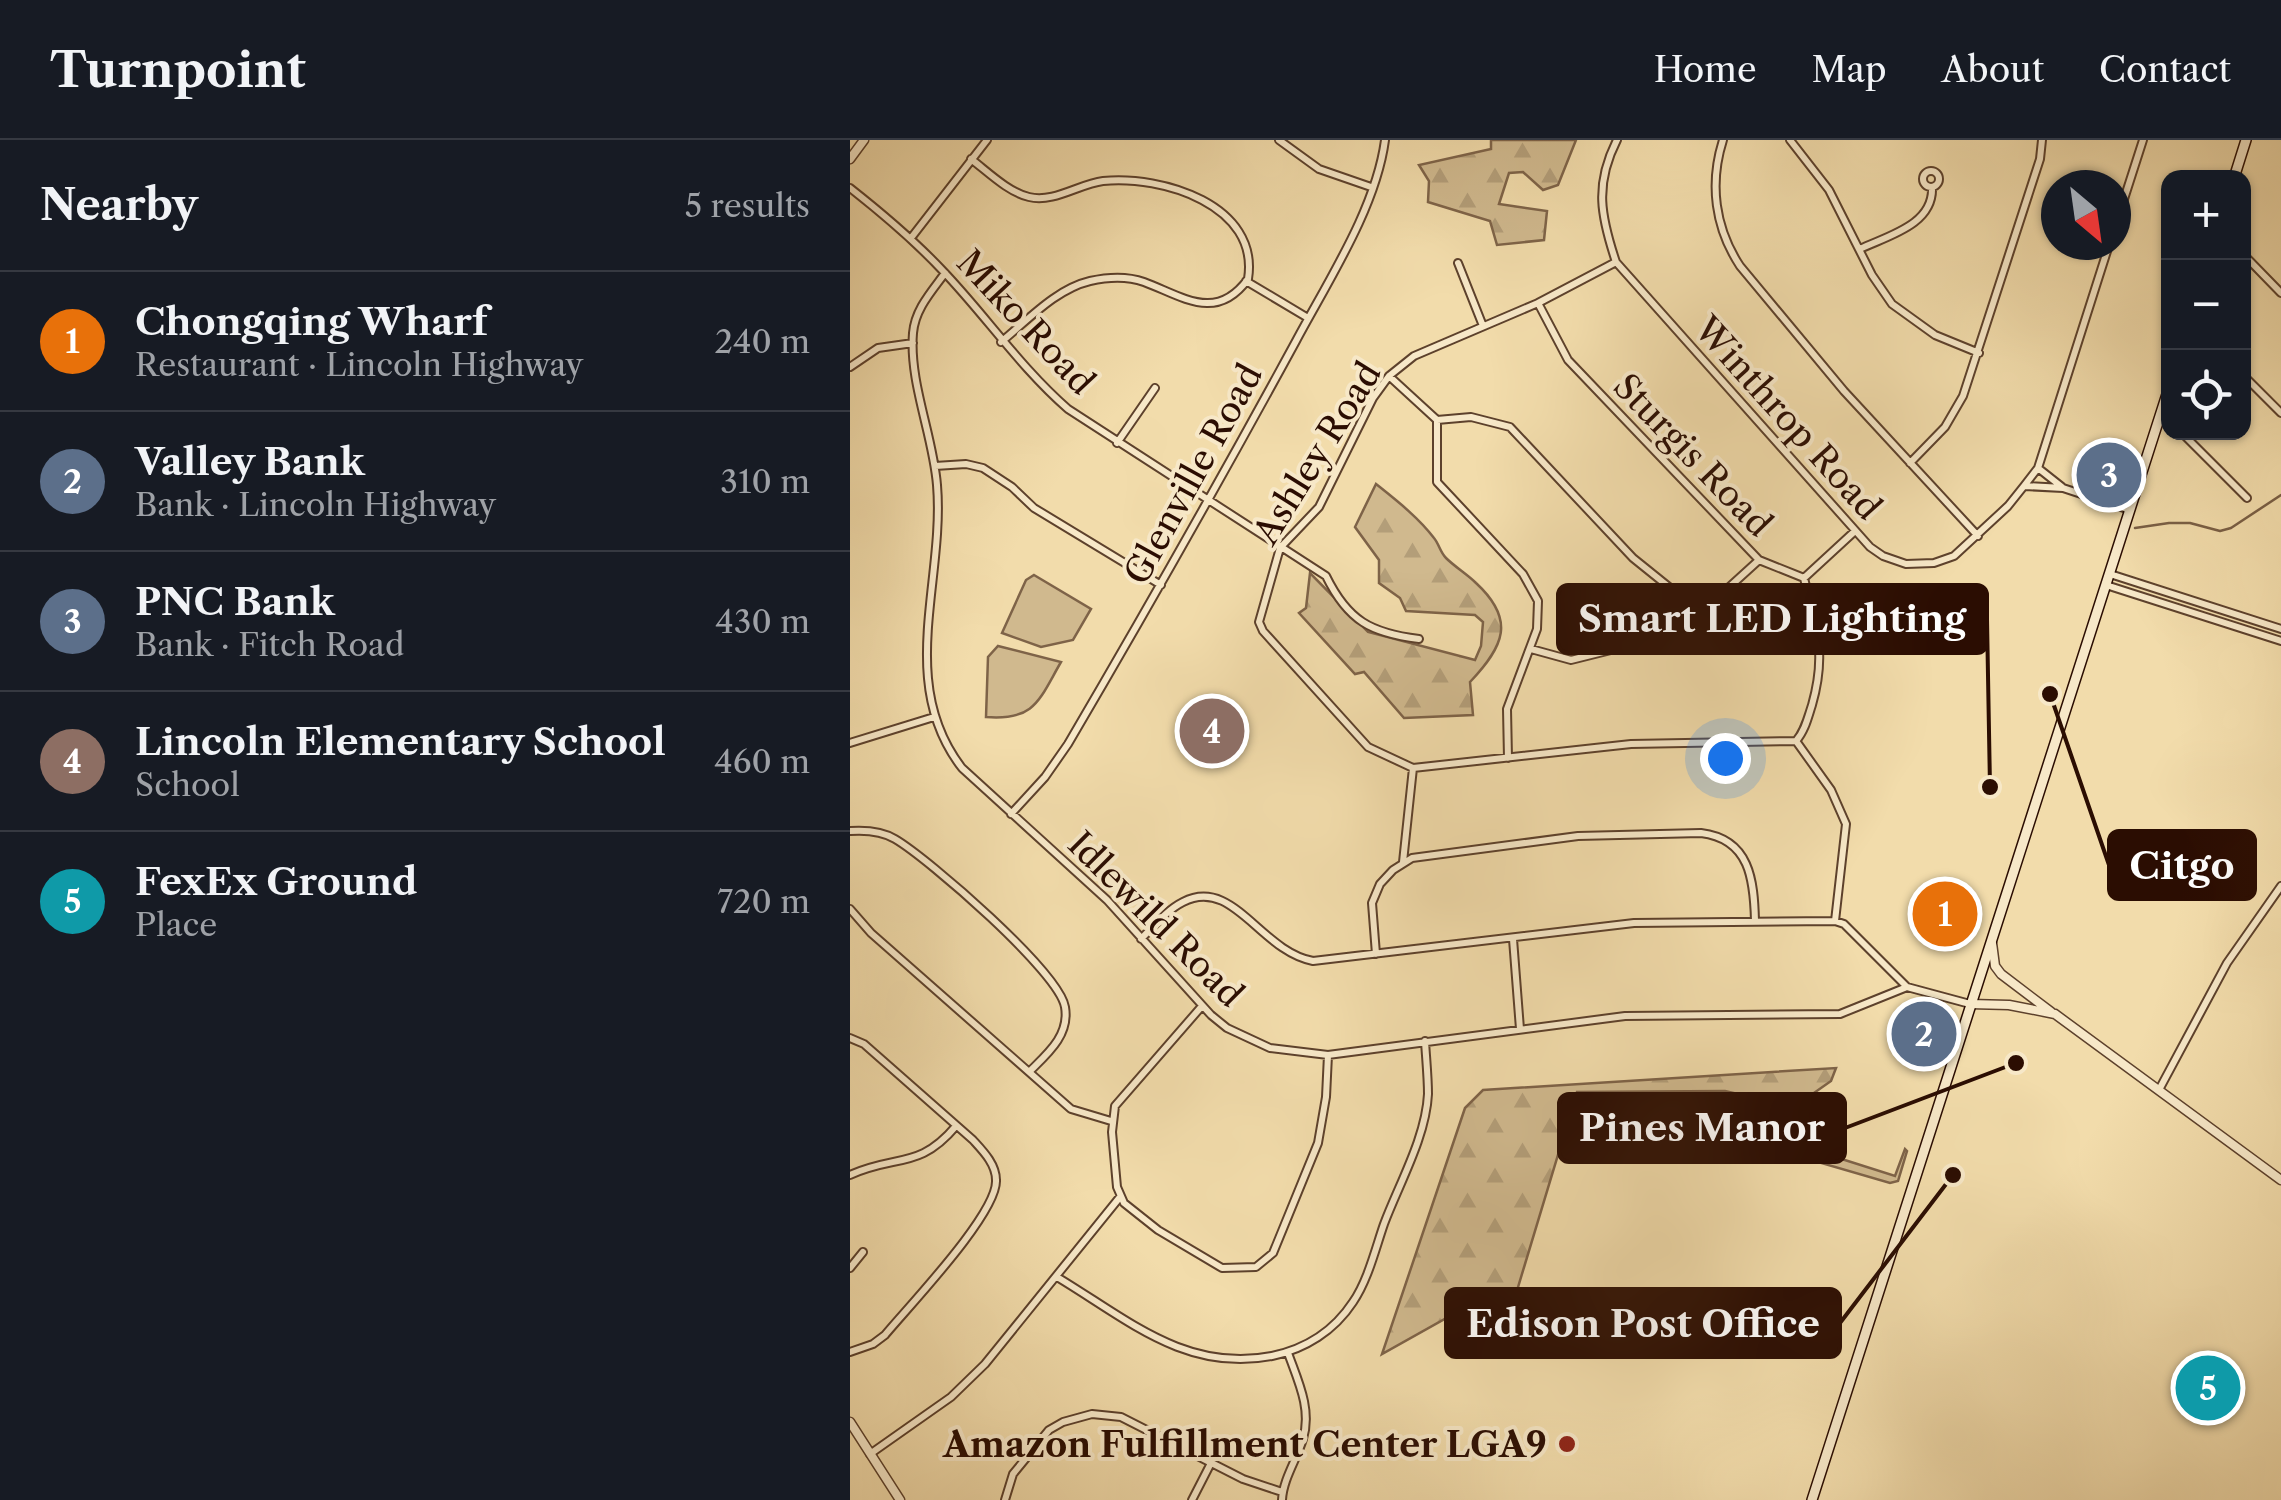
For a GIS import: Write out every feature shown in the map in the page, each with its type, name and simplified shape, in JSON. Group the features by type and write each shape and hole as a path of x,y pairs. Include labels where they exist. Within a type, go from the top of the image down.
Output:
{"main road":[{"path":"2237,170 2246,140"},
{"path":"1812,1500 1991,937 2130,510 2161,427"}],"street":[{"path":"850,159 864,140"},
{"path":"911,238 987,140"},
{"path":"1278,140 1320,169 1371,187"},
{"name":"Glenville Road","path":"1011,814 1045,777 1068,744 1208,503 1355,230 1385,140"},
{"name":"Winthrop Road","path":"1617,140 1604,173 1601,210 1616,262 1855,531 1882,556 1906,564 1934,563 1954,556 1978,536 2038,468 2104,260"},
{"path":"1723,140 1715,193 1726,244 1740,266 1832,377 1978,536"},
{"path":"1790,140 1829,190 1872,275 1892,304 1934,335 1979,353"},
{"path":"1910,463 1955,412 1979,353 2040,159 2042,140"},
{"path":"2131,177 2143,140"},
{"path":"970,159 1028,196 1048,197 1108,180 1152,183 1188,194 1222,213 1240,232 1250,266 1246,281 1225,299 1204,304 1182,300 1142,281 1122,278 1087,282 1054,298 1001,342"},
{"path":"1860,249 1916,222 1926,212 1932,187"},
{"name":"Miko Road","path":"850,188 911,238 1037,382 1068,409 1326,576 1363,624 1386,635 1419,639"},
{"path":"2248,260 2281,293"},
{"name":"Ashley Road","path":"1413,768 1368,748 1262,631 1260,613 1280,548 1320,507 1373,398 1389,376 1414,356 1538,303 1616,262"},
{"path":"1458,263 1483,326"},
{"name":"Idlewild Road","path":"945,273 922,303 913,331 935,466 936,524 925,653 934,717 950,754 962,768 1107,900 1202,1006 1227,1028 1261,1044 1328,1055 1625,1016 1840,1014 1907,987"},
{"path":"1246,281 1308,318"},
{"name":"Sturgis Road","path":"1538,303 1568,360 1759,560 1804,578"},
{"path":"850,367 878,348 913,343"},
{"path":"1389,376 1436,420 1437,482 1523,574 1538,601 1537,630 1506,709 1508,758"},
{"path":"2251,383 2281,413"},
{"path":"1117,443 1155,388"},
{"path":"1436,420 1471,417 1510,426 1633,558 1700,612"},
{"path":"2189,440 2247,498"},
{"path":"935,466 966,464 983,468 1012,486 1034,508 1161,585"},
{"path":"2038,468 2063,488"},
{"path":"2024,486 2063,488 2130,510"},
{"path":"1796,741 1809,715 1821,674 1822,650 1804,578 1855,531"},
{"path":"1531,649 1571,660 1671,635 1759,560"},
{"path":"2110,574 2281,630"},
{"path":"2106,585 2281,641"},
{"path":"850,742 934,717"},
{"path":"1403,862 1413,768 1631,744 1796,741"},
{"path":"1796,741 1831,790 1846,824 1834,921"},
{"path":"850,831 880,832 895,838 1023,948 1048,977 1065,1008 1064,1021 1057,1044 1029,1072"},
{"path":"1376,954 1372,902 1380,884 1403,862 1578,836 1710,834 1730,843 1748,864 1753,877 1755,921"},
{"path":"2160,1088 2227,963 2281,886"},
{"path":"1141,939 1179,904 1207,896 1229,903 1271,942 1304,959 1322,960 1634,924 1834,921 1844,924 1907,987 1970,1004 2009,1005 2055,1014"},
{"path":"850,910 871,933 1071,1109 1111,1120"},
{"path":"1991,937 1995,966 2001,974 2281,1180"},
{"path":"1513,939 1520,1029"},
{"path":"1202,1006 1115,1106 1111,1120 1120,1197 1124,1203 1158,1230 1222,1268 1240,1270 1266,1262 1274,1253 1318,1143 1328,1055"},
{"path":"850,1038 864,1044 980,1148 995,1171 996,1180 991,1204 885,1335 874,1344 850,1352"},
{"path":"1056,1277 1195,1355 1234,1361 1288,1353 1328,1330 1354,1301 1361,1286 1418,1134 1428,1097 1425,1040"},
{"path":"850,1175 927,1154 956,1126"},
{"path":"870,1454 932,1412 968,1381 1120,1197"},
{"path":"850,1268 863,1252"},
{"path":"1006,1500 1014,1474 1049,1430 1078,1416 1092,1414 1121,1417 1282,1496 1304,1438 1306,1419 1305,1403 1288,1353"},
{"path":"850,1422 900,1500"},
{"path":"1192,1500 1211,1464"}],"green space":[{"path":"1491,140 1576,140 1558,185 1543,190 1523,172 1509,173 1499,204 1547,211 1544,240 1497,245 1490,221 1428,202 1429,181 1419,165 1491,149"},
{"path":"1376,484 1421,523 1446,558 1489,596 1497,609 1501,633 1497,645 1470,682 1473,715 1404,718 1364,672 1355,674 1299,613 1306,608 1310,573 1368,632 1475,660 1483,622 1475,615 1406,611 1400,598 1379,583 1379,560 1355,527"},
{"path":"1034,575 1091,609 1073,640 1041,647 1002,633 1026,580"},
{"path":"998,646 1061,662 1034,705 1015,715 986,717 988,657"},
{"path":"1836,1068 1831,1081 1794,1107 1725,1091 1577,1092 1512,1307 1485,1301 1468,1306 1382,1354 1465,1108 1483,1090"},
{"path":"1807,1148 1895,1176 1907,1151 1898,1181 1890,1183 1804,1158"}],"waterway":[{"path":"2135,528 2190,523 2220,531 2231,528 2281,495"}],"place":[{"name":"PNC Bank","path":"2109,475"},
{"name":"Citgo","path":"2050,694"},
{"name":"Lincoln Elementary School","path":"1212,731"},
{"name":"Smart LED Lighting","path":"1990,787"},
{"name":"Chongqing Wharf","path":"1945,914"},
{"name":"Valley Bank","path":"1924,1034"},
{"name":"Pines Manor","path":"2016,1063"},
{"name":"Edison Post Office","path":"1953,1175"},
{"name":"FexEx Ground","path":"2208,1388"},
{"name":"Amazon Fulfillment Center LGA9","path":"1567,1444"}]}
